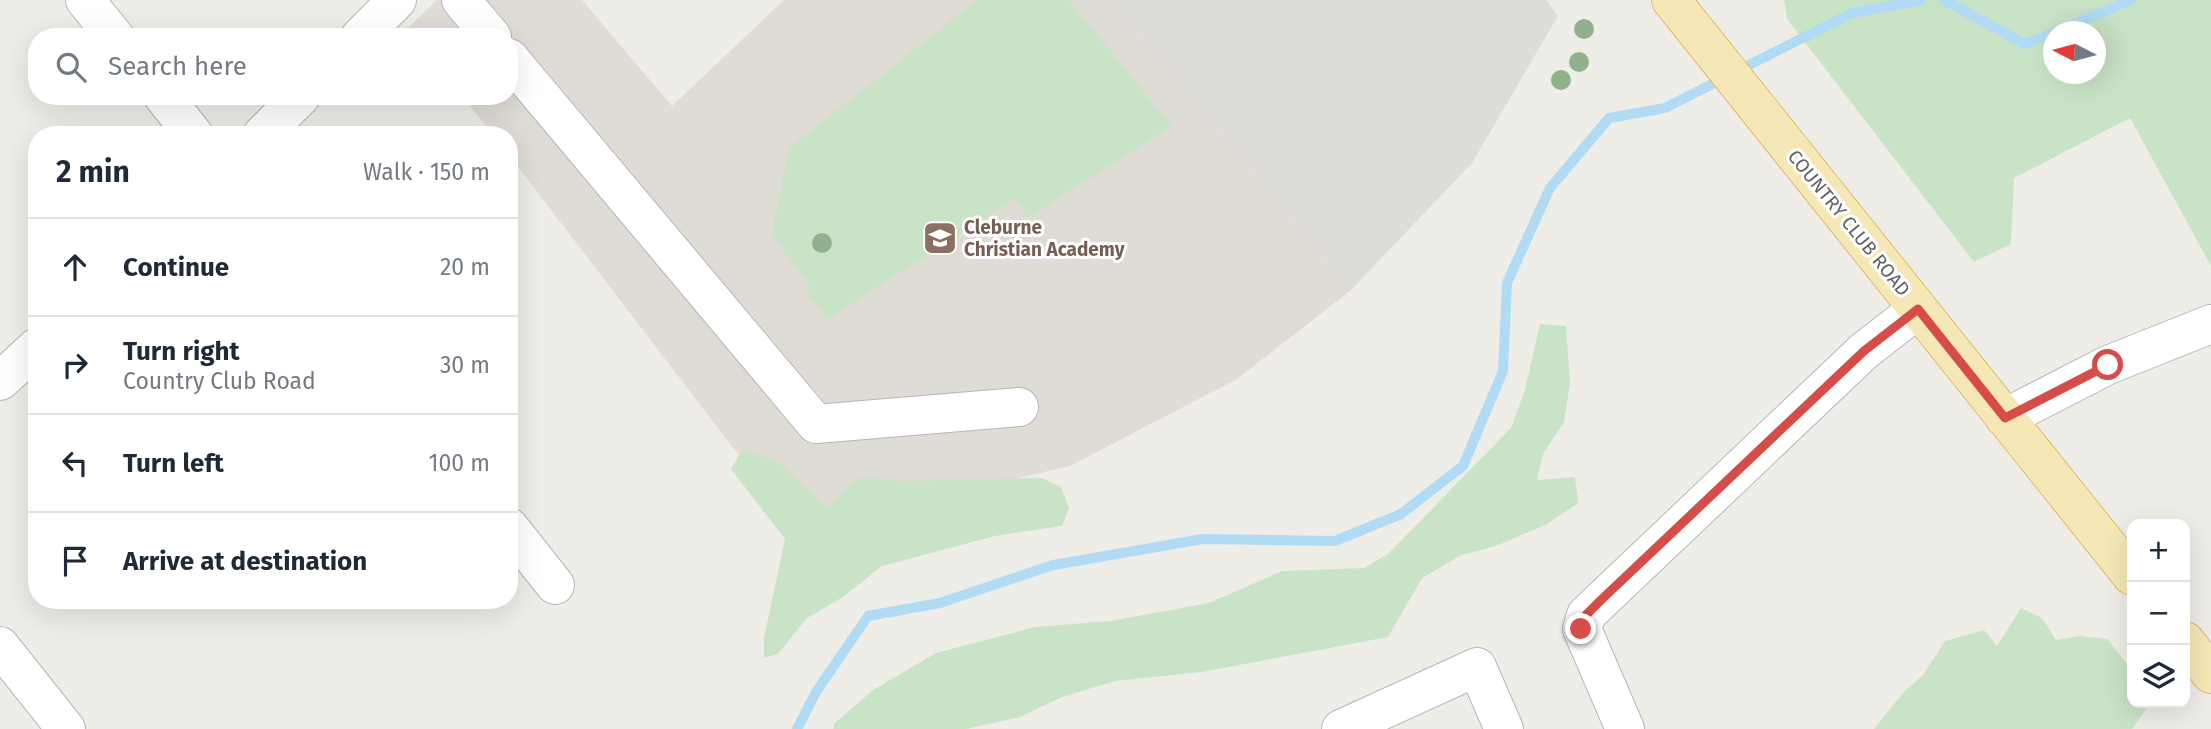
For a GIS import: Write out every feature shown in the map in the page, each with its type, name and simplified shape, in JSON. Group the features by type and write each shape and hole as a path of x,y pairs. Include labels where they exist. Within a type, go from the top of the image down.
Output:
{"main road":[{"name":"COUNTRY CLUB ROAD","path":"1671,0 2127,570"},
{"path":"2188,645 2211,674"}],"street":[{"path":"85,0 108,28"},
{"path":"369,28 397,0"},
{"path":"461,0 484,28"},
{"path":"518,69 816,424 1019,407"},
{"path":"170,105 187,126"},
{"path":"271,126 292,105"},
{"path":"1625,729 1581,629 1586,615 1864,351 1918,309"},
{"path":"2005,418 2108,365 2211,324"},
{"path":"0,381 28,355"},
{"path":"518,538 555,584"},
{"path":"0,646 66,729"},
{"path":"1341,729 1477,667 1504,729"}],"shaded area":[{"name":"Cleburne Christian Academy","path":"437,0 582,0 672,106 784,0 1111,0 1350,291 1237,379 1070,466 796,530 518,167 518,126 486,126 469,105 518,105 518,28 408,28"},
{"path":"1111,0 1546,0 1558,16 1472,163 1350,291"}],"green space":[{"path":"977,0 1069,0 1172,126 1028,218 1015,199 827,320 806,291 811,287 772,235 789,148"},
{"path":"1784,0 2211,0 2211,266 2130,118 2014,178 2011,244 1974,262 1787,19"},
{"path":"1540,324 1566,326 1570,383 1564,422 1543,454 1537,480 1575,477 1578,503 1547,524 1496,546 1461,555 1422,578 1388,637 1202,672 1115,681 1062,697 1020,717 966,729 833,729 835,723 873,690 936,653 1035,627 1110,621 1209,603 1282,571 1364,568 1388,554 1511,428 1525,390"},
{"path":"743,449 776,460 828,508 858,477 901,481 1042,478 1061,487 1069,508 1062,526 995,536 882,566 843,597 807,618 778,654 764,658 764,638 785,539 731,469"},
{"path":"2021,608 2042,618 2056,640 2080,636 2107,639 2127,664 2127,708 2147,708 2132,729 1874,729 1903,693 1923,675 1945,641 1984,630 1997,646"}],"waterway":[{"path":"1737,71 1852,13 1921,0"},
{"path":"1944,0 2025,44 2043,37"},
{"path":"2081,21 2131,0"},
{"path":"797,729 816,692 868,616 940,603 1053,565 1203,539 1335,541 1401,514 1463,466 1503,371 1507,283 1550,188 1609,118 1665,108 1724,78"}],"place":[{"name":"Cleburne Christian Academy","path":"940,238"}],"route":[{"path":"1581,629 1586,615 1601,600 1864,351 1918,309 2005,418 2108,365"}]}
